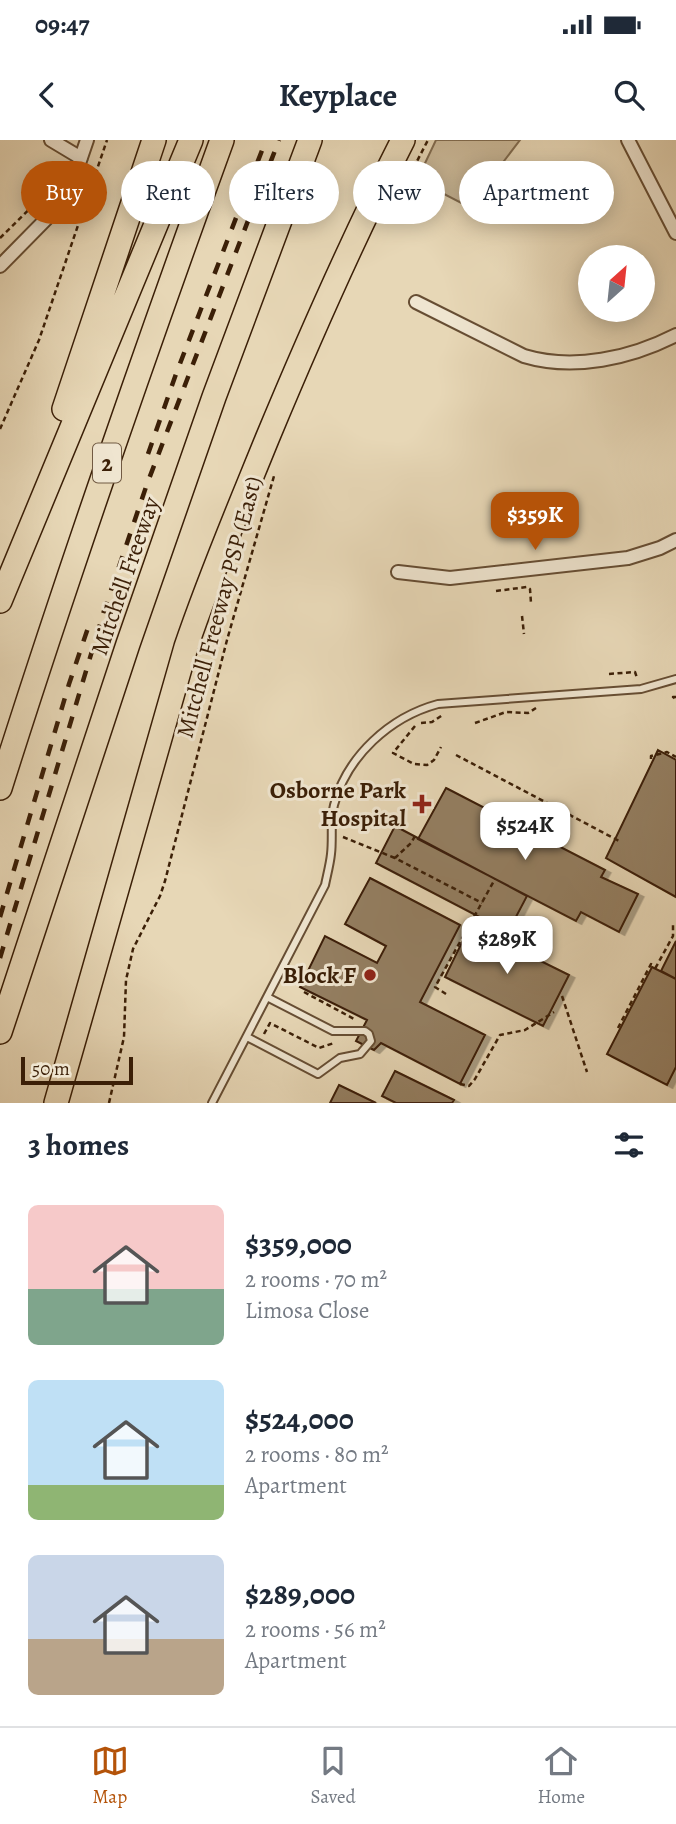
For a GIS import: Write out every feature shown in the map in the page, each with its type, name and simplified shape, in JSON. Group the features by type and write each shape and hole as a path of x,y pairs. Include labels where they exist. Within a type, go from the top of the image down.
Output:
{"highway":[{"path":"0,599 154,140"},
{"path":"0,599 191,140"},
{"name":"2","path":"0,788 51,627 222,140"},
{"name":"Mitchell Freeway","path":"0,1032 210,410 310,140"},
{"path":"56,1103 137,817 207,584 320,313 403,140"}],"street":[{"path":"51,140 81,158"},
{"path":"79,161 88,140"},
{"path":"628,140 676,233"},
{"path":"0,266 41,224"},
{"path":"416,302 524,356 549,362 624,357 649,349 676,335"},
{"path":"398,572 450,578 628,558 676,540"}],"lane":[{"path":"212,1103 325,886 334,806 349,767 375,738 419,709 438,704 641,689 676,679"},
{"path":"247,1037 318,1074 340,1058 360,1054 371,1041 365,1031 333,1031 267,997"}],"path":[{"path":"0,429 39,340 107,140"},
{"path":"382,228 428,140"},
{"path":"0,238 21,220"},
{"name":"Mitchell Freeway PSP (East)","path":"109,1103 124,1037 126,980 133,948 165,881 227,640 275,471"},
{"path":"496,591 527,587 530,589 531,603"},
{"path":"522,617 524,634"},
{"path":"609,674 635,672 638,681"},
{"path":"475,723 506,712 528,713 541,707"},
{"path":"441,747 434,760 427,765 414,764 393,753 414,726 432,722 453,709"},
{"path":"652,759 651,756 655,754 667,752 676,757"},
{"path":"456,755 621,842"},
{"path":"332,834 395,858 482,903"},
{"path":"395,858 415,836"},
{"path":"446,994 435,987 495,879"},
{"path":"618,1028 651,964 656,967 673,936 673,925"},
{"path":"304,992 347,1014 357,1023"},
{"path":"562,996 587,1072"},
{"path":"460,1084 469,1086 475,1079 500,1035 525,1030 554,1012"},
{"path":"264,1035 274,1016"},
{"path":"270,1023 319,1048 334,1043"}],"shaded area":[{"path":"436,140 520,140 504,161 459,161 459,202 445,195 445,161 426,161"}],"building":[{"path":"658,750 676,760 676,897 606,858"},
{"path":"446,788 605,870 601,877 638,894 619,932 581,912 576,921 418,839"},
{"path":"395,826 527,896 508,932 376,863"},
{"name":"Block F","path":"370,878 460,925 420,1002 485,1035 460,1084 381,1043 374,1050 356,1041 367,1020 300,987 325,936 377,963 386,946 345,924"},
{"path":"470,926 569,975 543,1026 445,977"},
{"path":"676,941 676,979 661,971"},
{"path":"652,967 676,979 676,1067 667,1085 607,1054"},
{"path":"395,1071 454,1100 452,1103 396,1103 382,1096"},
{"path":"339,1085 376,1103 330,1103"}],"railway":[{"path":"148,454 266,140"},
{"path":"0,958 104,611 147,484 279,140"},
{"path":"0,917 91,619"}],"place":[{"name":"Osborne Park Hospital","path":"422,804"},
{"name":"Block F","path":"370,975"}]}
